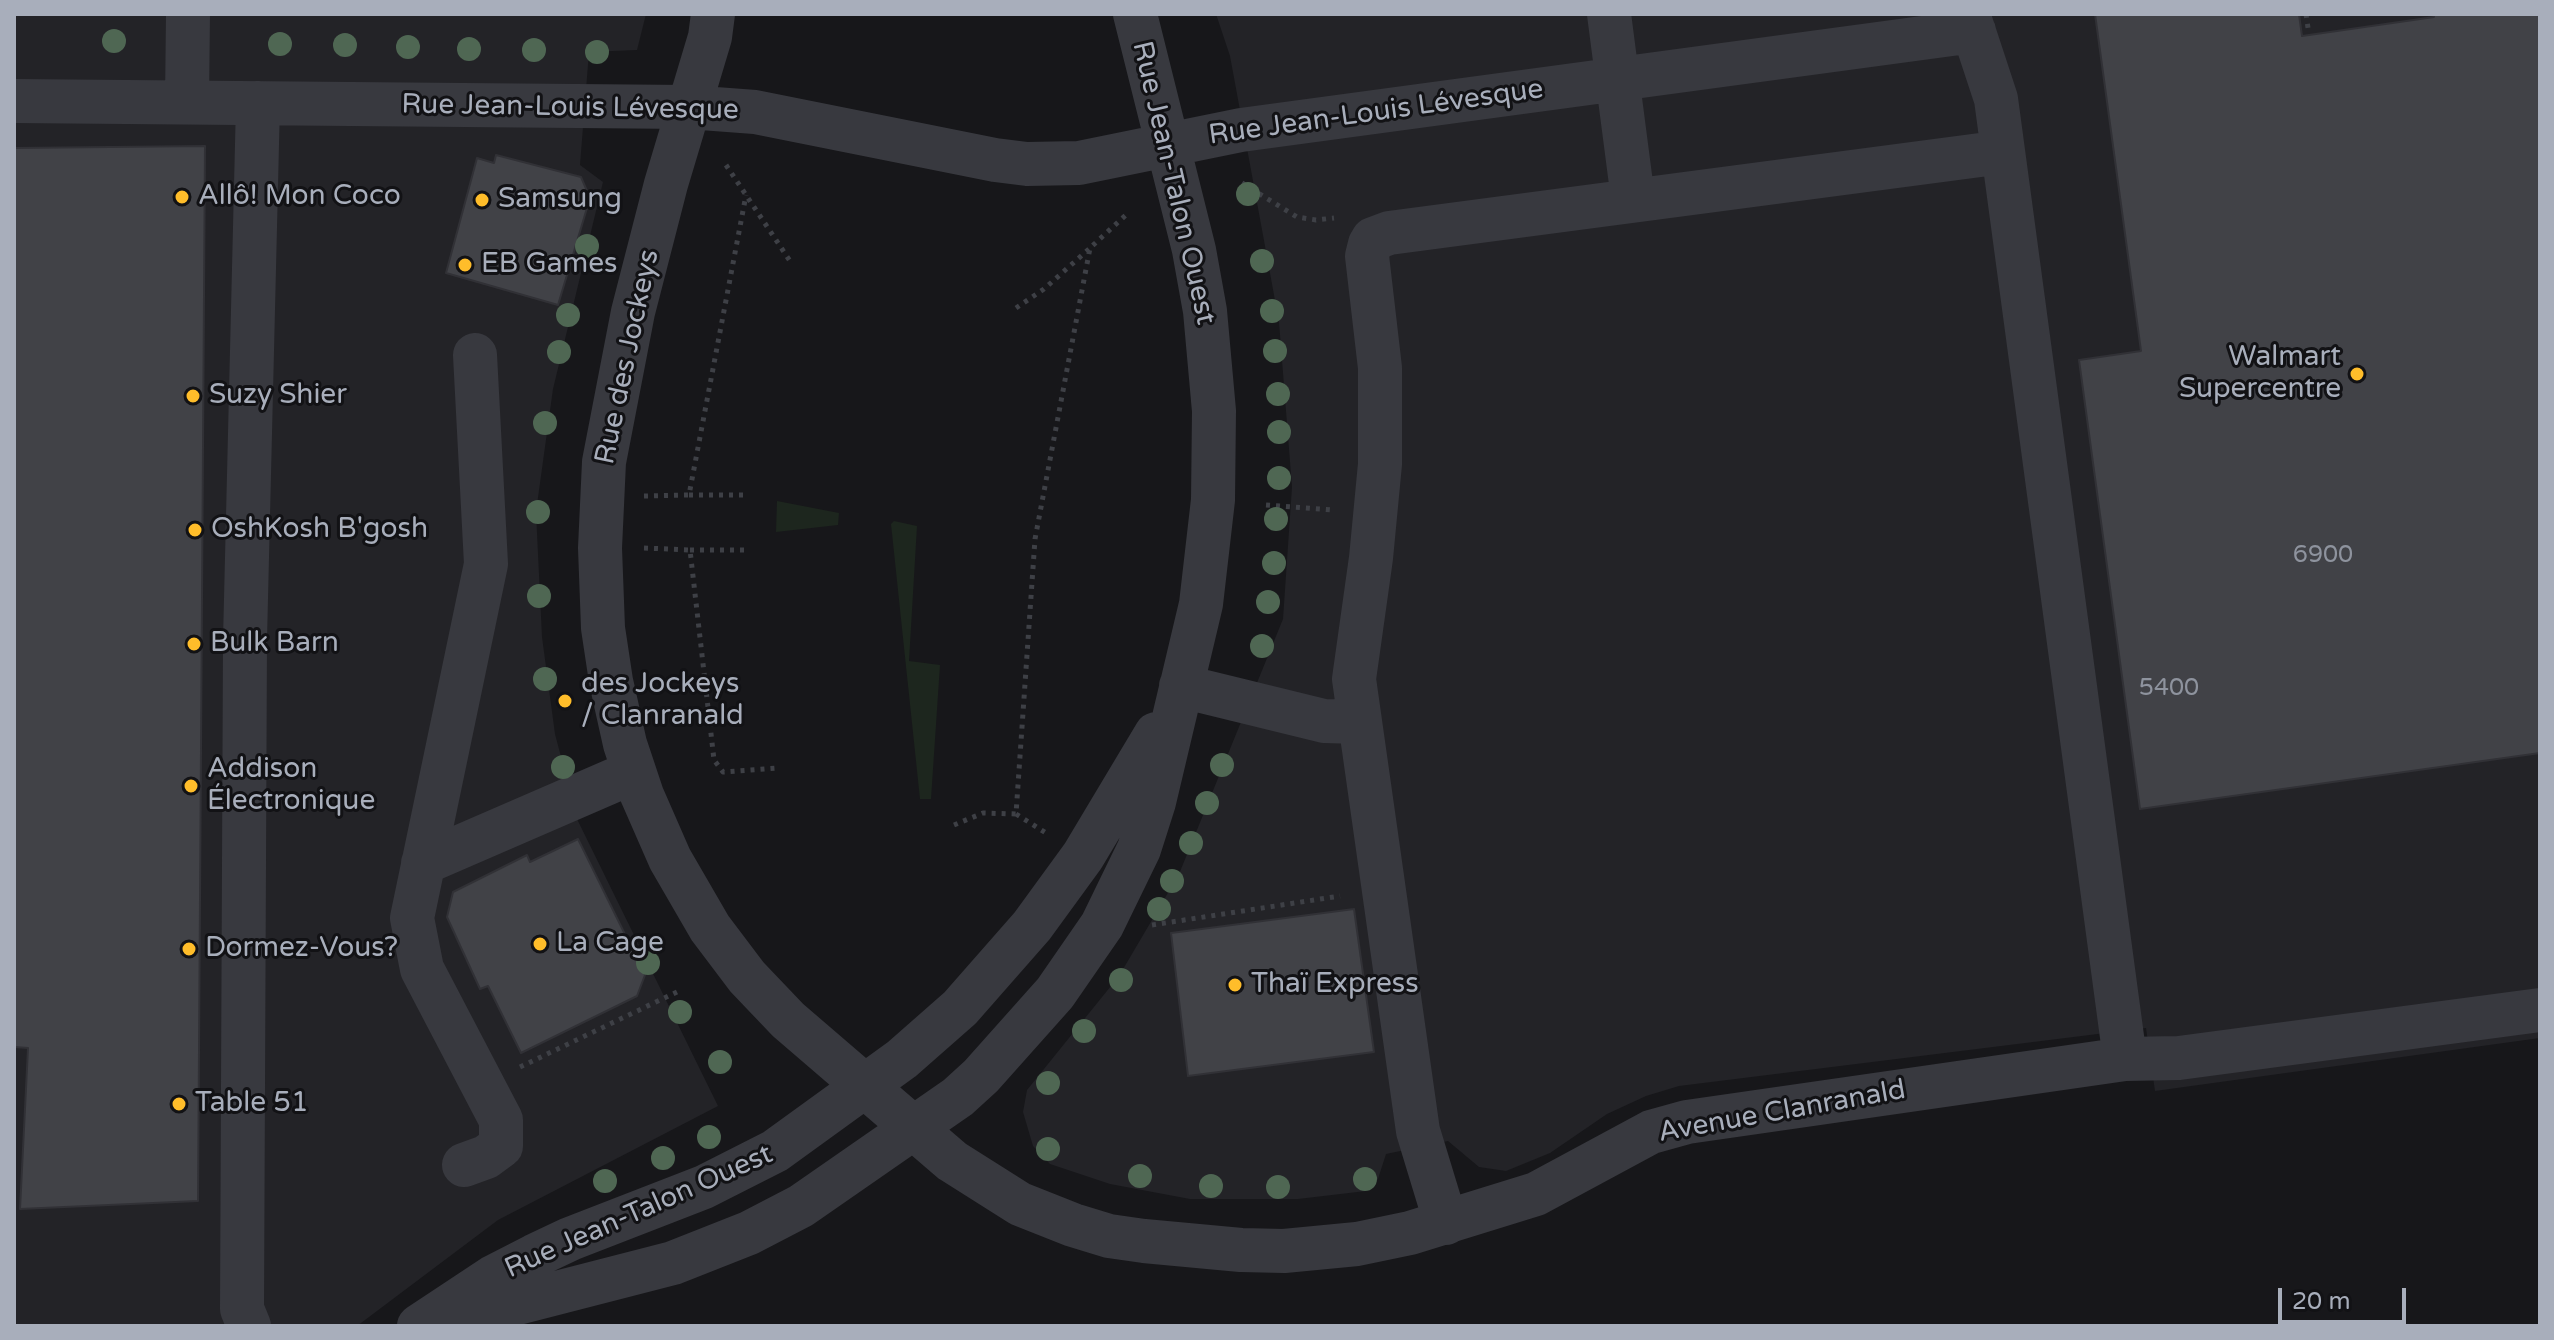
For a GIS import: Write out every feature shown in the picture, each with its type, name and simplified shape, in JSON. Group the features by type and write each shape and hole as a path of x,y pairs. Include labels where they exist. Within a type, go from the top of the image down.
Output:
{"street":[{"path":"187,102 188,14"},
{"name":"Rue des Jockeys","path":"713,14 710,37 633,312 604,462 600,548 603,628 615,702 633,772 670,859 697,907 728,952 766,998 914,1129"},
{"name":"Rue Jean-Talon Ouest","path":"454,1326 506,1306 673,1263 749,1233 801,1206 958,1097 1022,1032 1081,958 1102,925 1139,849 1154,802 1201,604 1213,500 1214,411 1209,346 1194,250 1135,14"},
{"path":"1609,14 1633,199"},
{"path":"1971,22 1996,99 2125,1059"},
{"name":"Rue Jean-Louis Lévesque","path":"14,101 688,107 755,112 948,152 1027,164 1092,162 1241,130 1618,78 1971,22"},
{"path":"249,1326 242,1309 245,640 258,103"},
{"path":"1446,1223 1418,1131 1354,679 1380,464 1380,368 1367,256 1370,244 1373,239 1389,233 2003,152"},
{"path":"464,1165 486,1157 501,1146 501,1120 422,969 412,918 486,564 475,355"},
{"path":"1181,686 1313,719 1360,722"},
{"name":"Rue Jean-Talon Ouest","path":"419,1326 482,1284 534,1256 753,1164 799,1136 917,1047 960,1008 1032,926 1083,856 1115,805 1181,686"},
{"path":"423,863 633,772"},
{"name":"Avenue Clanranald","path":"914,1129 968,1172 1020,1204 1047,1216 1109,1236 1187,1246 1284,1251 1357,1244 1446,1223 1536,1194 1651,1132 1687,1122 2125,1059 2179,1058 2540,1010"}],"path":[{"path":"2306,14 2308,28"},
{"path":"726,165 790,261"},
{"path":"1242,183 1297,217 1316,220 1333,217"},
{"path":"689,495 746,195"},
{"path":"1016,308 1044,289 1127,214"},
{"path":"1016,814 1035,539 1090,248"},
{"path":"642,496 748,495"},
{"path":"1266,505 1337,510"},
{"path":"639,548 748,550"},
{"path":"690,550 714,760 723,772 777,768"},
{"path":"954,825 983,813 1016,814 1055,838"},
{"path":"1150,925 1342,896"},
{"path":"482,1085 681,990"}],"shaded area":[{"path":"14,14 646,14 637,50 589,52 580,165 603,182 553,389 536,512 542,637 555,734 578,821 718,1106 498,1220 357,1326 14,1326"},
{"path":"1216,14 2540,14 2540,1038 2155,1091 2146,1028 1679,1086 1646,1096 1607,1114 1550,1153 1506,1171 1479,1167 1448,1141 1386,1154 1378,1179 1366,1191 1298,1199 1190,1199 1110,1184 1050,1164 1033,1146 1023,1112 1027,1090 1119,976 1179,874 1283,619 1292,487 1279,322 1230,56"},
{"path":"777,501 839,513 838,525 776,532"},
{"path":"894,521 917,526 909,661 940,665 931,799 920,799 891,524"}],"building":[{"path":"2095,14 2299,14 2302,36 2434,17 2433,14 2540,14 2540,753 2140,809 2079,360 2141,351"},
{"path":"205,146 198,1201 20,1209 28,1048 14,1047 14,148"},
{"path":"496,155 581,177 590,198 558,305 446,273 477,158 494,163"},
{"path":"578,839 645,975 637,996 521,1053 488,986 480,989 447,917 453,892 527,855 530,862"},
{"path":"1354,909 1374,1052 1188,1076 1171,933"}],"place":[{"name":"Allô! Mon Coco","path":"182,197"},
{"name":"Samsung","path":"482,200"},
{"name":"EB Games","path":"465,265"},
{"name":"Walmart Supercentre","path":"2357,374"},
{"name":"Suzy Shier","path":"193,396"},
{"name":"OshKosh B'gosh","path":"195,530"},
{"name":"Bulk Barn","path":"194,644"},
{"name":"des Jockeys / Clanranald","path":"565,701"},
{"name":"Addison Électronique","path":"191,786"},
{"name":"La Cage","path":"540,944"},
{"name":"Dormez-Vous?","path":"189,949"},
{"name":"Thaï Express","path":"1235,985"},
{"name":"Table 51","path":"179,1104"}]}
